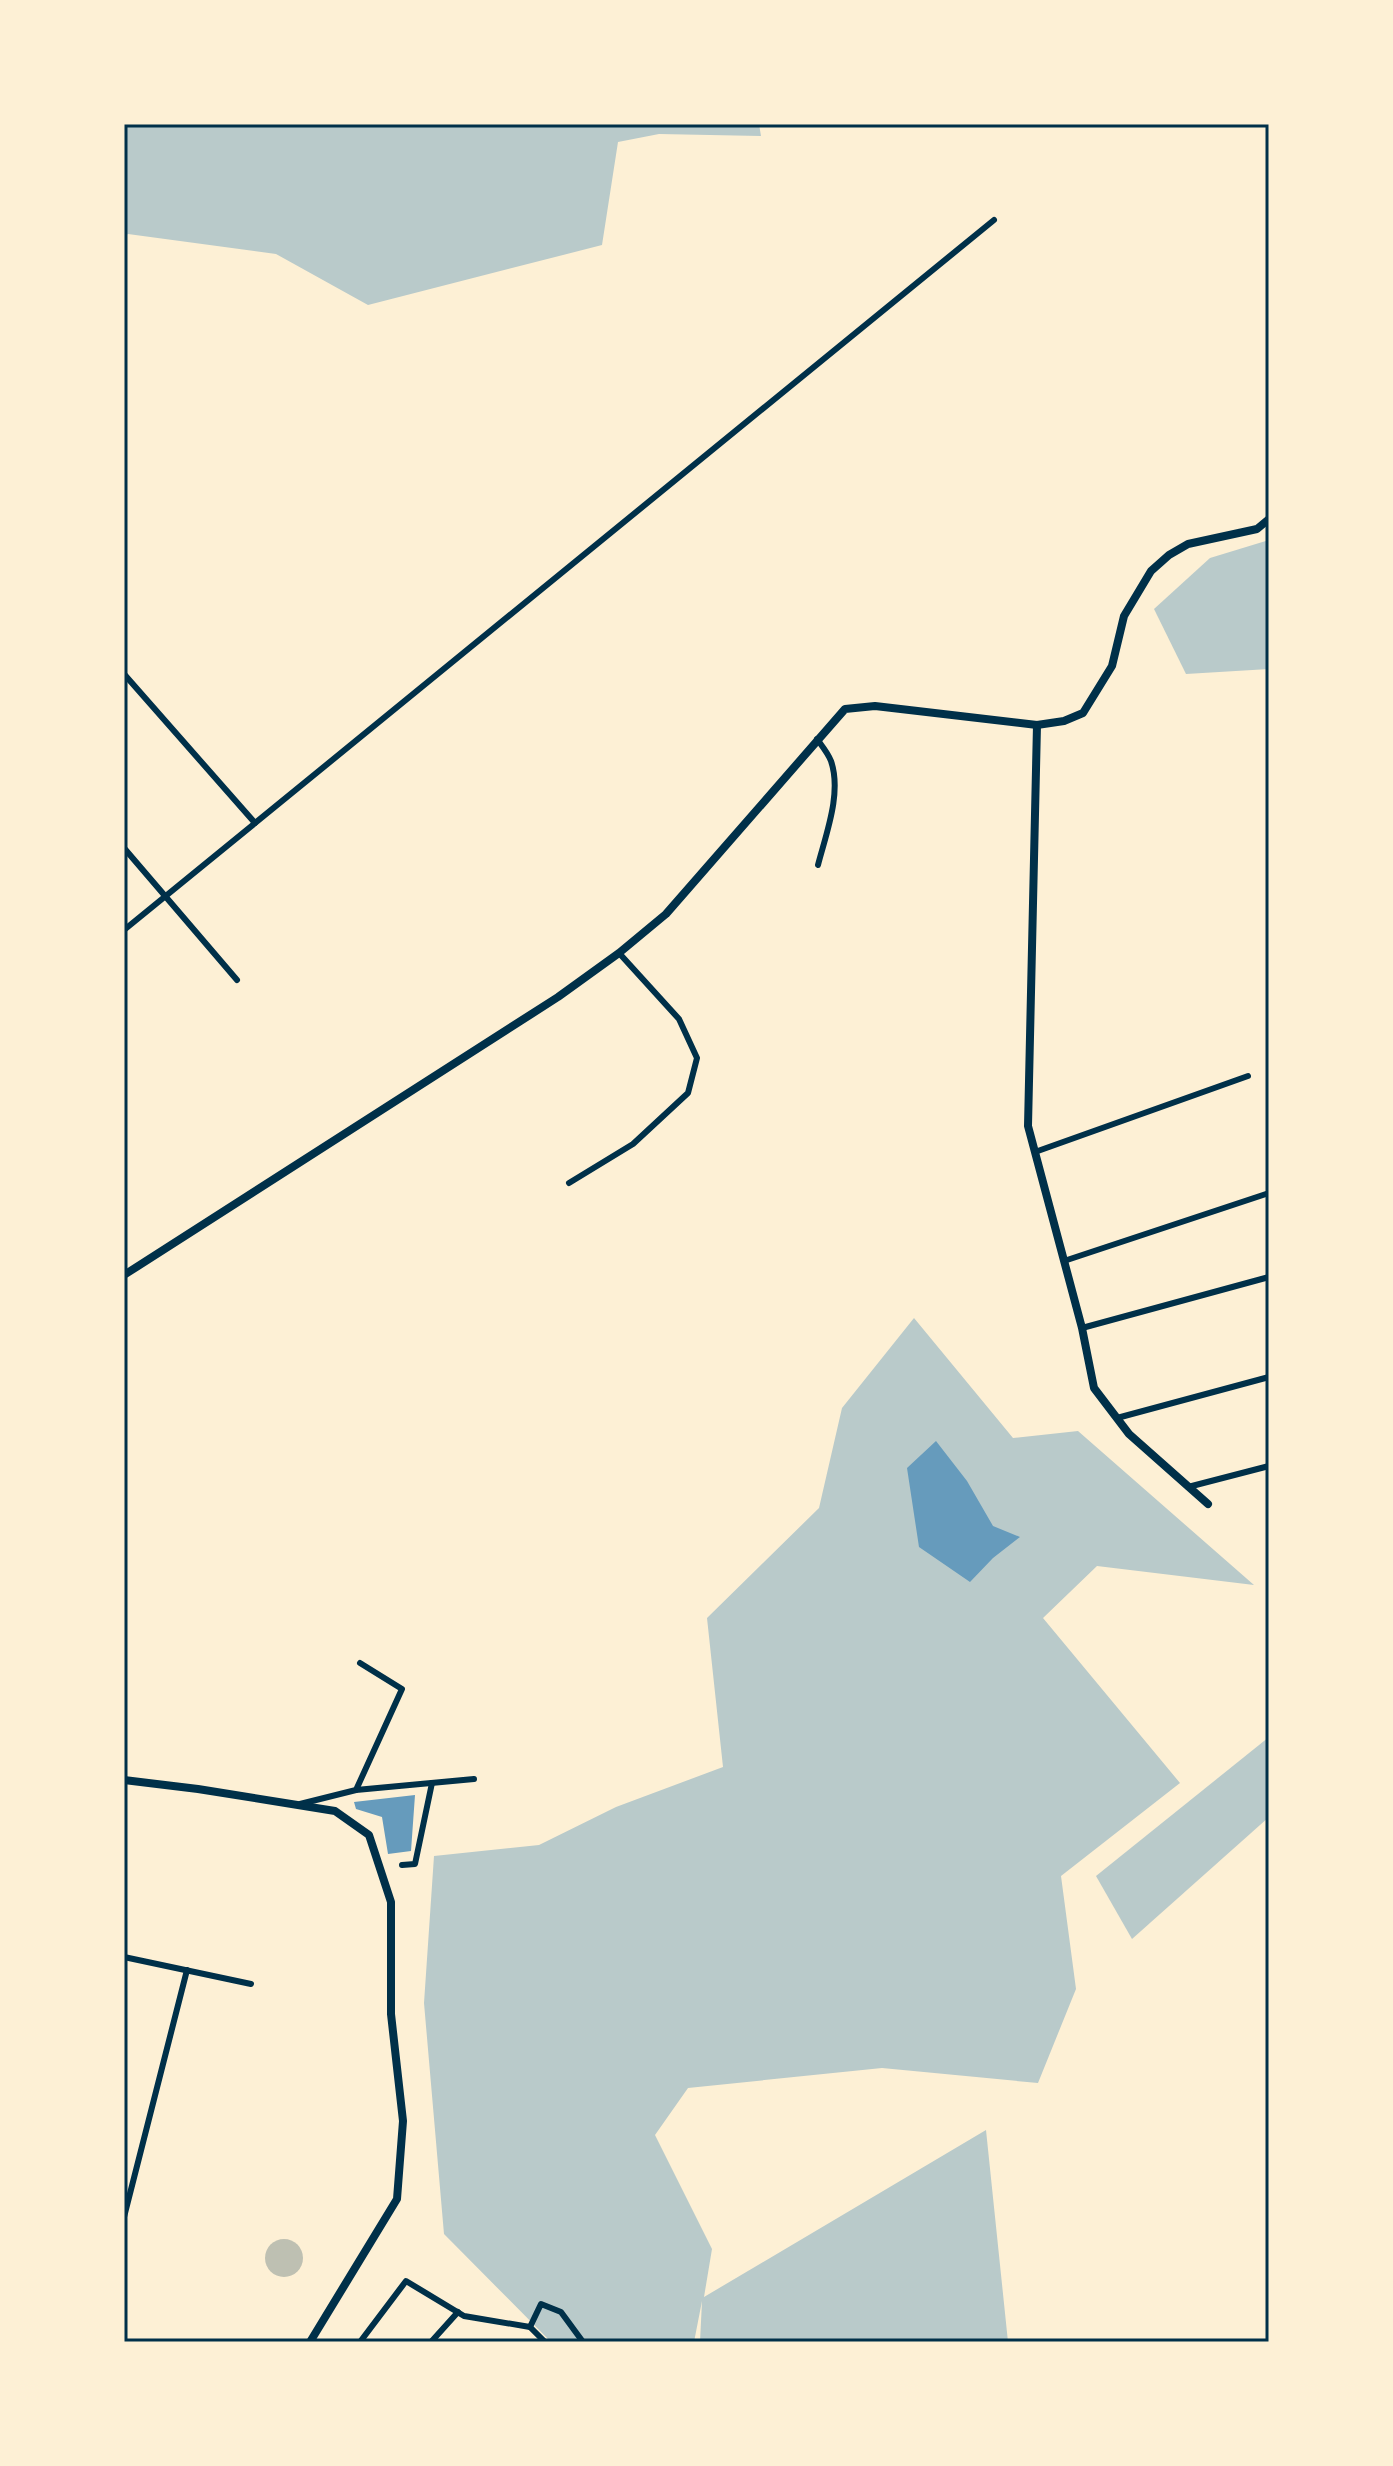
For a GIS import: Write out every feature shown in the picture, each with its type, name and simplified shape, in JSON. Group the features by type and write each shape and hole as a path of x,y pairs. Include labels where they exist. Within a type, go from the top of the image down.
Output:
{"street":[{"path":"124,1275 558,997 619,953 666,914 845,709 875,706 1037,725 1064,721 1083,713 1112,666 1124,616 1151,571 1188,544 1257,529 1269,519"},
{"path":"1037,725 1028,1126 1082,1328 1094,1388 1129,1434 1208,1504"},
{"path":"124,1780 335,1811 369,1835 374,1848 391,1902 391,2014 403,2121 397,2199 310,2342"}],"lane":[{"path":"124,930 994,220"},
{"path":"124,674 255,823"},
{"path":"817,739 830,758 834,775 831,811 818,865"},
{"path":"124,848 237,980"},
{"path":"569,1183 633,1144 688,1093 697,1058 679,1019 619,953"},
{"path":"1035,1152 1248,1076"},
{"path":"1064,1261 1269,1193"},
{"path":"1082,1328 1269,1277"},
{"path":"1117,1418 1269,1377"},
{"path":"1188,1487 1269,1466"},
{"path":"356,1790 402,1689 360,1663"},
{"path":"297,1804 356,1790 474,1779"},
{"path":"402,1865 415,1864 432,1783"},
{"path":"124,1957 251,1984"},
{"path":"124,2217 187,1970"},
{"path":"361,2341 406,2281 464,2316 530,2327 545,2342"},
{"path":"530,2327 541,2304 561,2312 583,2342"},
{"path":"431,2342 458,2312"}],"shaded area":[{"path":"124,124 759,124 761,136 659,134 618,142 602,245 368,305 276,254 128,234 124,236"},
{"path":"1269,540 1269,669 1186,674 1154,609 1210,558"},
{"path":"914,1318 1013,1438 1078,1431 1254,1585 1097,1566 1043,1618 1180,1783 1061,1876 1076,1989 1038,2083 882,2068 688,2088 655,2135 712,2249 704,2297 986,2130 1008,2342 700,2342 702,2301 694,2342 551,2342 444,2234 424,2003 434,1856 539,1845 616,1807 723,1767 707,1618 819,1508 842,1408"},
{"path":"1269,1737 1269,1817 1132,1939 1096,1876"}],"water":[{"path":"936,1441 967,1481 993,1526 1020,1537 993,1558 970,1582 919,1547 907,1468"},
{"path":"415,1795 411,1851 388,1854 382,1817 356,1809 354,1802"}],"building":[{"path":"284,2239 297,2245 303,2258 297,2271 284,2277 271,2271 265,2258 271,2245"}]}
